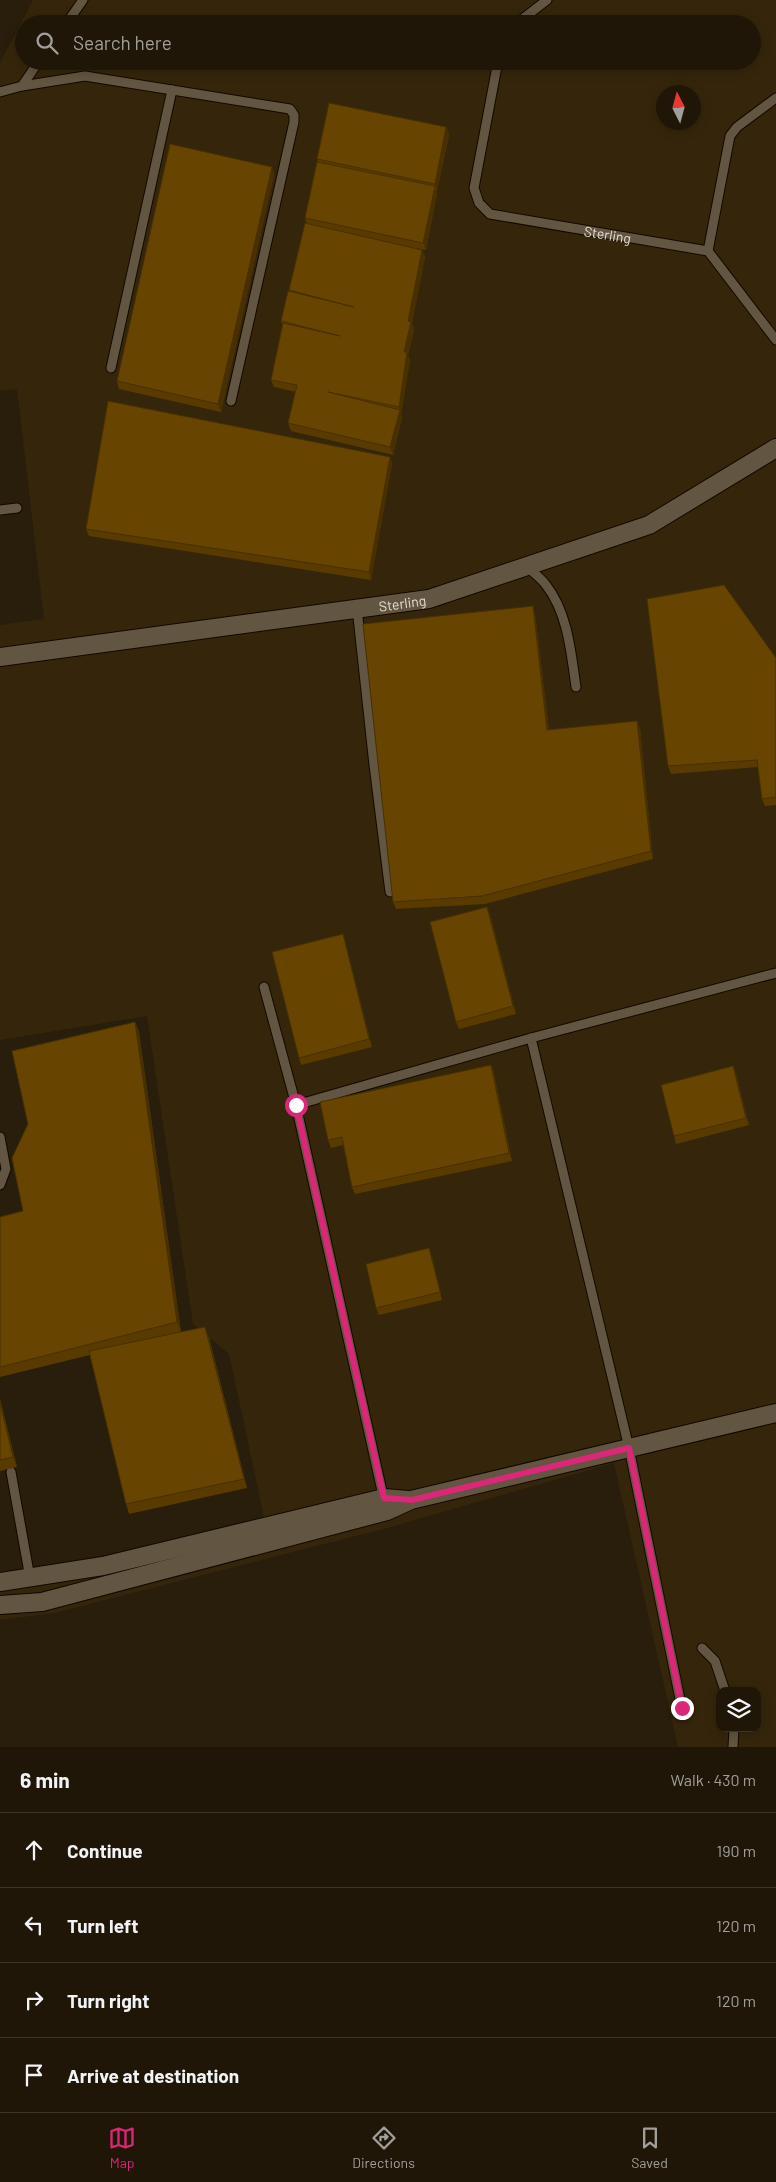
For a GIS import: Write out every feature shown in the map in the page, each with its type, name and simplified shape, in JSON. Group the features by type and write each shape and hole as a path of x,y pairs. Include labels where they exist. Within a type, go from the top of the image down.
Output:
{"street":[{"name":"Sterling","path":"0,657 429,599 649,525 776,448"},
{"path":"0,1605 42,1602 108,1584 238,1542 776,1413"},
{"path":"0,1582 238,1542"},
{"path":"103,1566 108,1584"}],"lane":[{"path":"72,15 82,0"},
{"path":"528,15 547,0"},
{"path":"22,86 33,70"},
{"name":"Sterling","path":"496,70 474,188 479,203 490,214 708,252"},
{"path":"0,92 22,86 85,76 284,106 290,109 294,115 294,122 232,401"},
{"path":"111,368 172,90"},
{"path":"776,98 737,127 730,136 708,252 776,340"},
{"path":"0,510 17,508"},
{"path":"526,566 546,584 558,606 568,638 576,687"},
{"path":"358,608 390,892"},
{"path":"296,1105 531,1038 776,973"},
{"path":"264,987 296,1105 386,1505"},
{"path":"531,1038 629,1448 682,1708"},
{"path":"0,1137 6,1169 0,1185"},
{"path":"12,1472 30,1578"},
{"path":"702,1648 715,1661 724,1687"},
{"path":"733,1747 734,1732"}],"shaded area":[{"path":"33,0 776,0 776,1747 678,1747 614,1463 387,1528 54,1613 0,1620 0,1575 42,1572 264,1517 229,1354 193,1324 147,1016 0,1040 0,625 44,619 17,389 0,391 0,63 15,34 15,70 761,70 761,15 25,15"}],"building":[{"path":"329,103 446,127 435,184 317,159"},
{"path":"170,144 272,167 218,404 117,381"},
{"path":"317,162 435,186 423,243 305,218"},
{"path":"305,223 422,250 408,321 411,322 404,352 407,352 399,407 328,392 400,410 390,447 288,423 297,385 271,380 283,323 340,336 281,321 288,291 354,307 289,290"},
{"path":"108,401 390,457 369,572 86,529"},
{"path":"724,585 776,658 776,797 762,799 757,760 668,766 647,599"},
{"path":"533,606 547,730 637,721 651,851 482,896 393,902 363,624"},
{"path":"487,907 513,1006 456,1022 430,922"},
{"path":"343,934 369,1039 299,1058 272,952"},
{"path":"135,1022 177,1322 0,1367 0,1217 23,1211 12,1158 28,1124 12,1051"},
{"path":"491,1065 509,1153 352,1187 342,1137 328,1140 320,1102"},
{"path":"733,1066 746,1118 674,1136 661,1085"},
{"path":"429,1248 440,1292 376,1308 366,1264"},
{"path":"205,1327 244,1479 126,1504 89,1351"},
{"path":"0,1403 13,1457 0,1460"}],"route":[{"path":"296,1105 384,1498 412,1500 629,1448 682,1708"}]}
